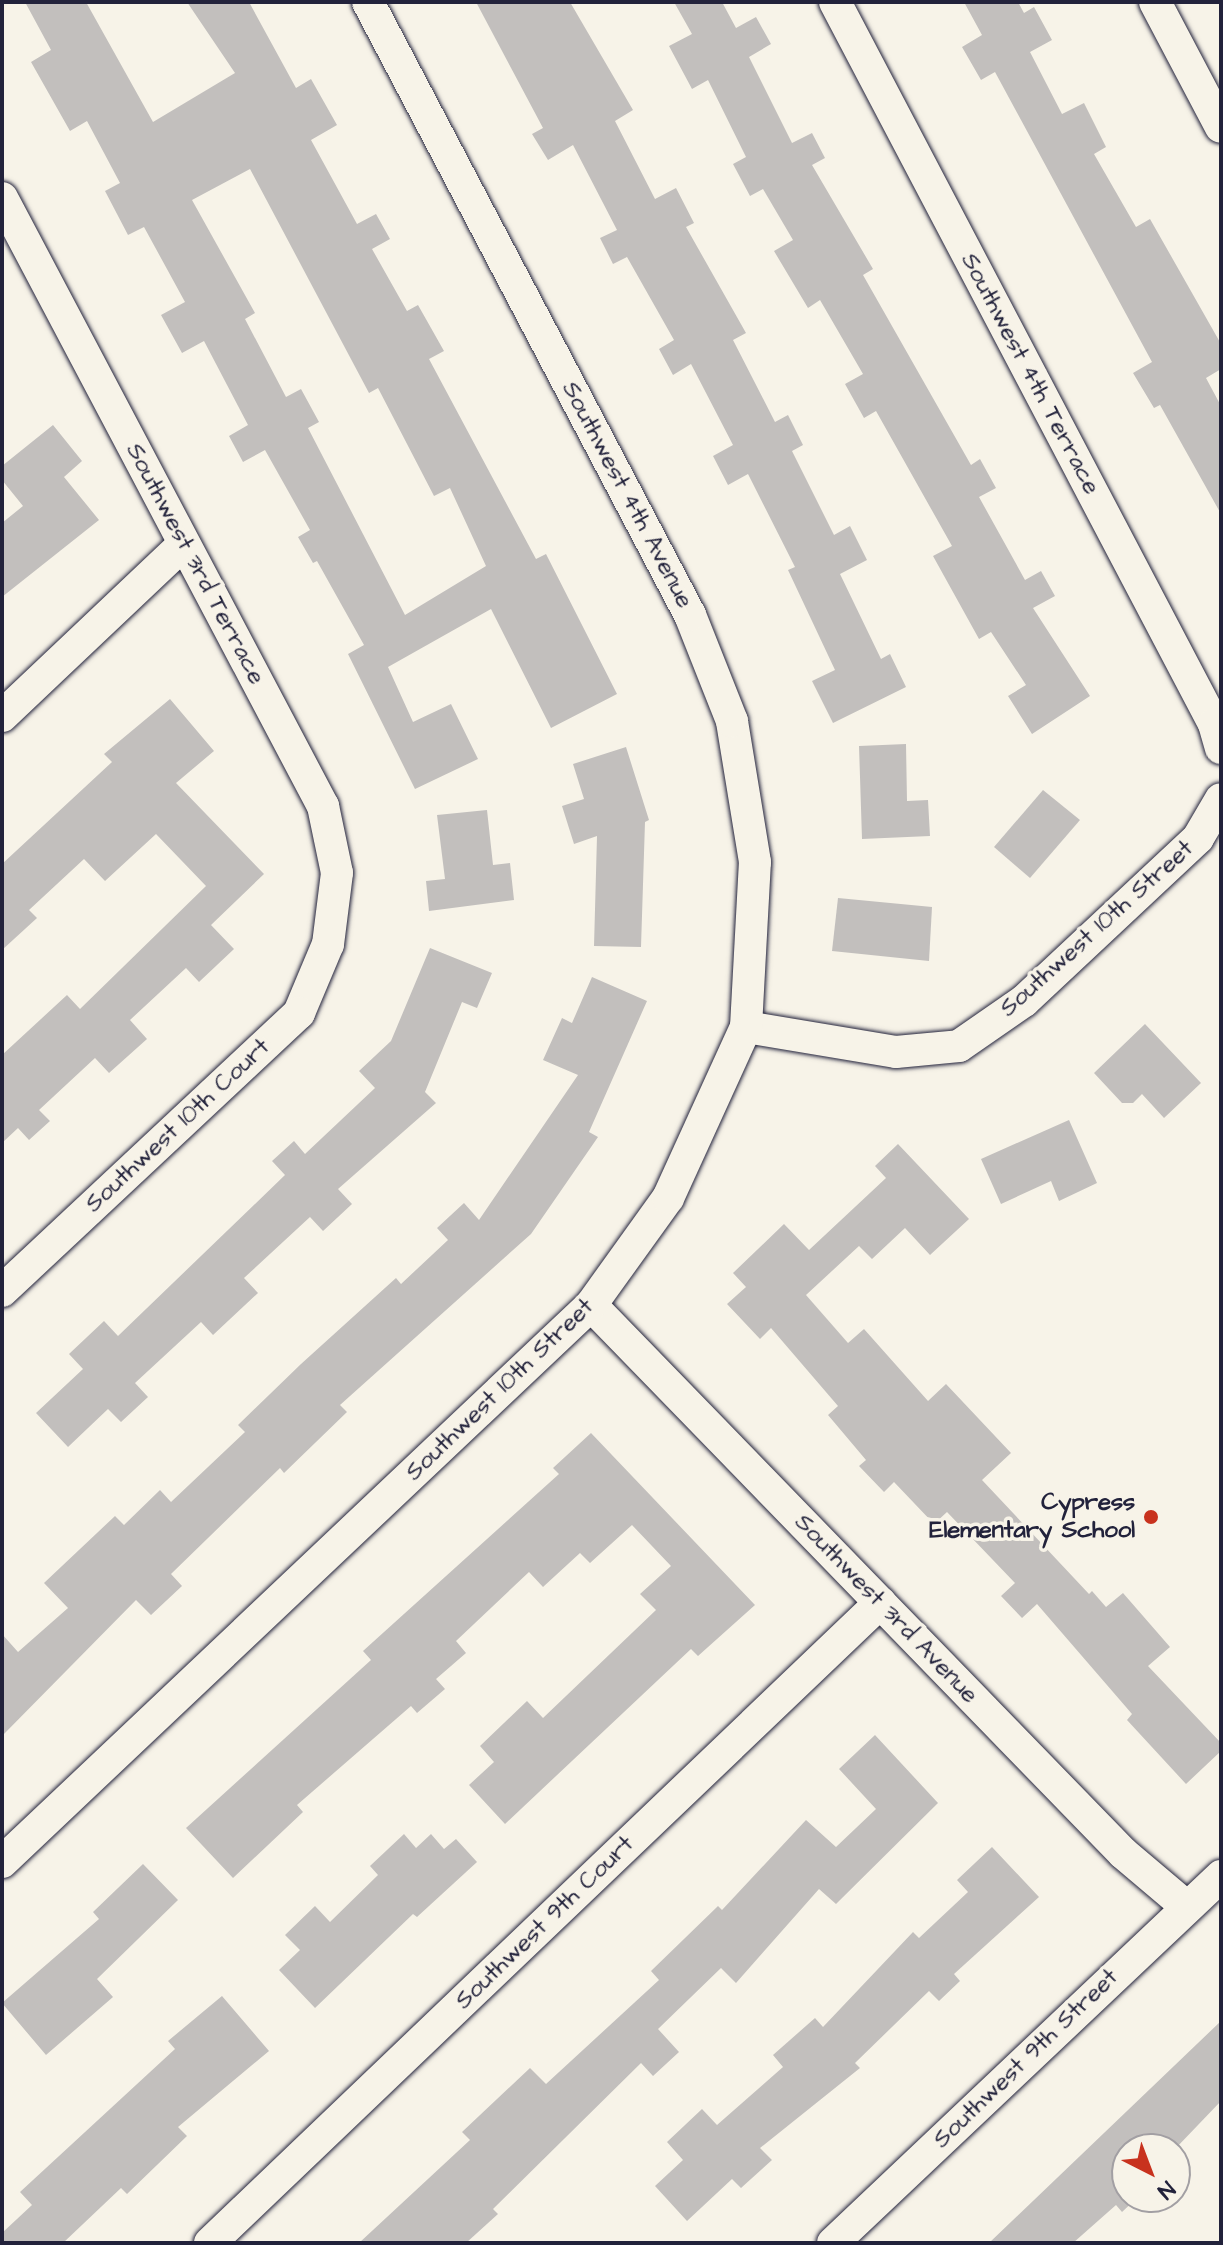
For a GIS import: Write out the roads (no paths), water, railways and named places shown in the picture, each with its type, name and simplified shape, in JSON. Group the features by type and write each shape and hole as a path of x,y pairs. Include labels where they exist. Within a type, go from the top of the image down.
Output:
{"street":[{"name":"Southwest 4th Avenue","path":"368,2 690,615 732,721 755,862 746,1027"},
{"name":"Southwest 4th Terrace","path":"835,2 1214,724 1221,748"},
{"path":"1155,2 1221,127"},
{"name":"Southwest 3rd Terrace","path":"2,198 323,806 337,873 328,944"},
{"path":"2,716 184,544"},
{"name":"Southwest 10th Street","path":"2,1862 591,1305 668,1198 746,1027 896,1052 959,1046 1024,1001 1187,849 1221,799"},
{"name":"Southwest 10th Court","path":"2,1291 299,1013 328,944"},
{"name":"Southwest 3rd Avenue","path":"591,1305 1123,1853 1187,1907"},
{"name":"Southwest 9th Court","path":"210,2243 880,1603"},
{"name":"Southwest 9th Street","path":"833,2243 1221,1876"}],"place":[{"name":"Cypress Elementary School","path":"1151,1517"}]}
